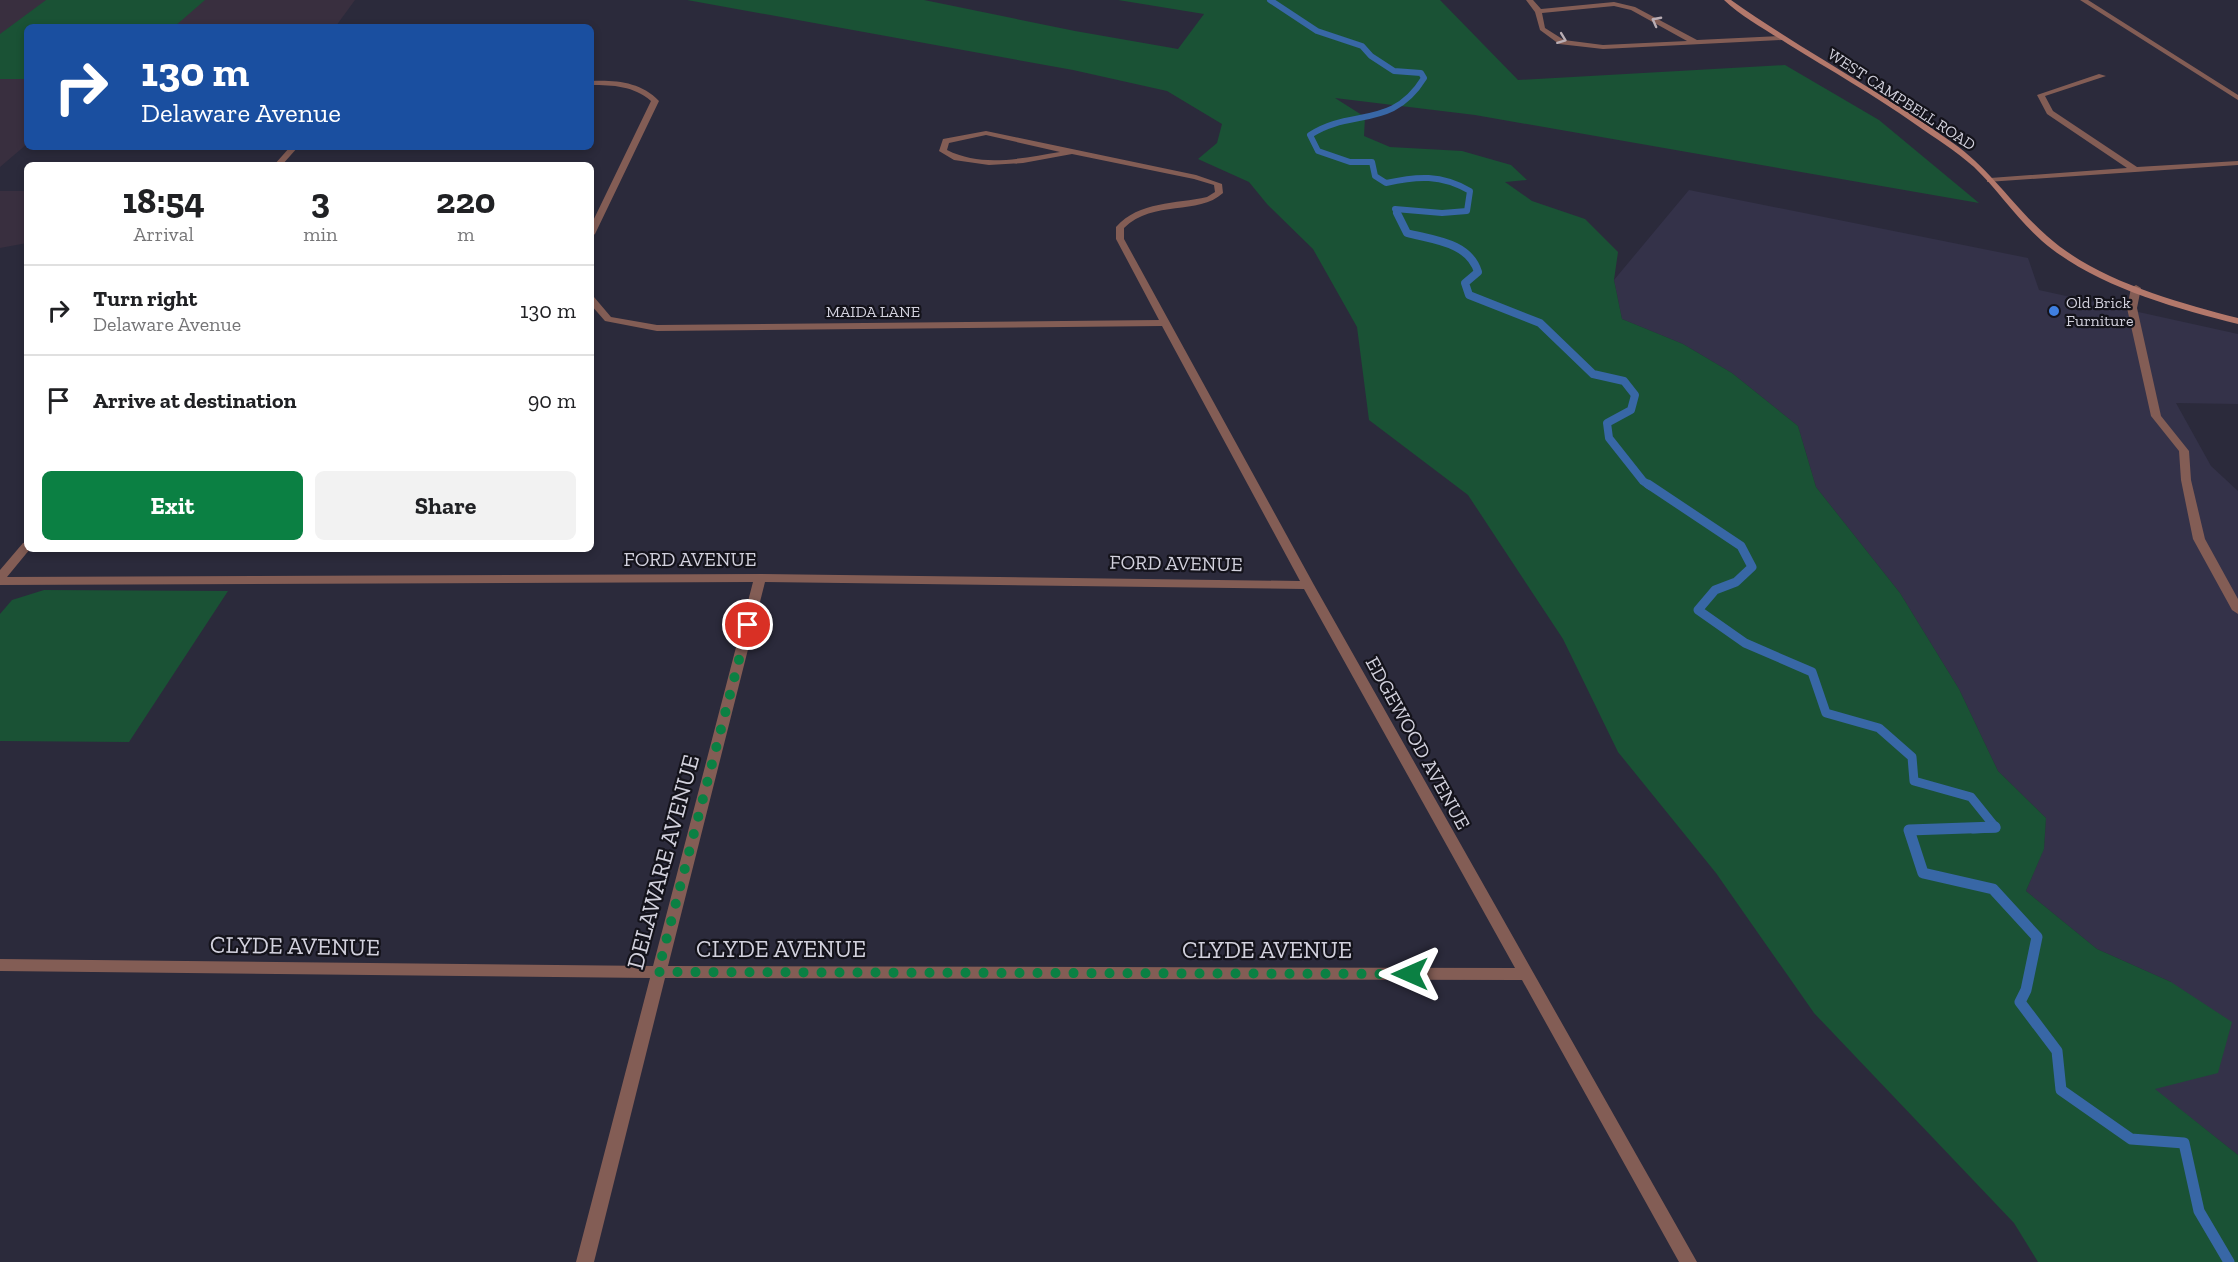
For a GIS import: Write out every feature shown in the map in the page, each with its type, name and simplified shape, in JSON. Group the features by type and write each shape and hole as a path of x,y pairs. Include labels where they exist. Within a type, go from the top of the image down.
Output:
{"street":[{"path":"1529,0 1538,10 1542,29 1562,42 1603,47 1782,38"},
{"name":"WEST CAMPBELL ROAD","path":"1727,0 1782,38 1920,124 1975,164 2046,240 2086,266 2136,288 2199,311 2238,321"},
{"path":"2083,0 2237,96"},
{"path":"1538,10 1612,2 1633,8 1696,43"},
{"path":"2102,76 2041,94 2050,112 2135,170"},
{"path":"594,83 633,86 646,92 655,101 594,228"},
{"path":"986,133 1072,153 983,162 955,159 943,151 946,141 986,133"},
{"path":"281,162 291,150"},
{"name":"EDGEWOOD AVENUE","path":"1072,153 1218,184 1219,193 1210,199 1141,211 1128,217 1120,227 1120,239 1308,585 1688,1262"},
{"path":"1990,180 2238,163"},
{"path":"2136,288 2132,308 2156,416 2184,451 2186,480 2199,539 2238,610"},
{"name":"MAIDA LANE","path":"594,303 608,319 657,328 1164,323"},
{"path":"0,580 24,549"},
{"name":"FORD AVENUE","path":"0,580 760,578 1308,585"},
{"name":"DELAWARE AVENUE","path":"585,1262 760,578"},
{"name":"CLYDE AVENUE","path":"0,965 658,972 1525,974"}],"shaded area":[{"path":"0,0 355,0 337,24 24,24 24,147 0,167"},
{"path":"1689,190 2028,258 2039,290 2238,334 2238,404 2176,403 2211,466 2238,491 2238,1155 2154,1089 2171,982 2097,949 2026,891 2044,848 2046,818 1998,771 1959,689 1900,593 1816,487 1798,426 1732,373 1683,344 1622,319 1614,280"},
{"path":"0,191 24,191 24,244 0,248"}],"green space":[{"path":"46,0 205,0 177,24 24,24 24,79 0,79 0,34"},
{"path":"687,0 924,0 1075,31 1178,49 1204,14 1118,0 1440,0 1518,80 1785,65 1879,120 1979,203 1475,115 1335,98 1365,117 1364,136 1390,147 1462,151 1511,165 1527,180 1505,182 1532,201 1585,219 1618,252 1614,280 1622,319 1683,344 1732,373 1798,426 1816,487 1900,593 1959,689 1998,771 2046,818 2044,849 2026,891 2097,949 2171,982 2232,1022 2218,1073 2155,1089 2238,1155 2238,1262 2038,1262 2014,1223 1814,1013 1716,873 1618,752 1563,639 1468,495 1369,420 1357,327 1313,249 1267,204 1249,182 1198,159 1217,143 1222,124 1167,91 1073,70"},
{"path":"44,590 228,591 129,742 0,741 0,614 12,600"}],"waterway":[{"path":"1270,0 1317,31 1362,46 1371,56 1394,71 1421,73 1424,78 1412,94 1398,105 1385,112 1325,127 1310,135 1318,151 1350,162 1372,162 1375,176 1386,183 1429,178 1459,185 1470,191 1467,211 1442,213 1395,209 1407,233 1449,244 1467,254 1478,272 1465,283 1469,295 1540,323 1593,374 1624,381 1635,395 1631,410 1607,423 1609,438 1643,481 1650,486"},
{"path":"1648,484 1741,546 1752,567 1736,582 1715,590 1698,610 1745,643 1812,672 1826,713 1879,728 1912,757 1914,781 1971,797 1996,828 1973,829"},
{"path":"1995,827 1909,830 1923,873 1993,889 2037,937 2026,990 2020,1002 2057,1051 2061,1090 2131,1139 2184,1143 2199,1211 2229,1262"}],"place":[{"name":"Old Brick Furniture","path":"2054,311"}],"route":[{"path":"748,625 658,972 1410,974"}]}
